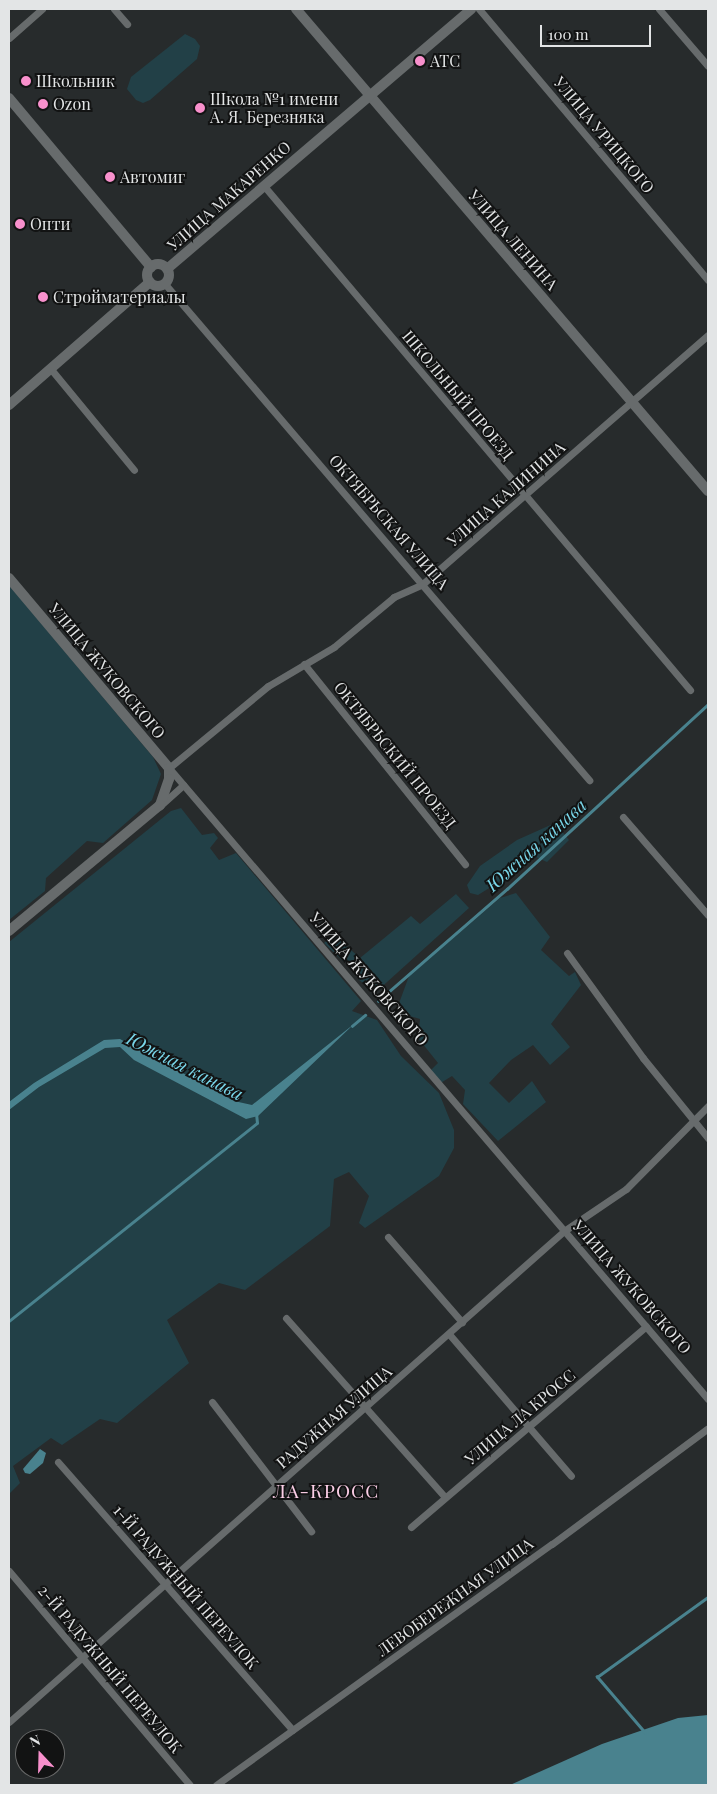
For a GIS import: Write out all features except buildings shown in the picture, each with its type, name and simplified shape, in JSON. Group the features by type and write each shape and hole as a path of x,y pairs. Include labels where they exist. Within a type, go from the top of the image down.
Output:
{"street":[{"path":"9,38 42,9"},
{"path":"114,9 127,24"},
{"name":"УЛИЦА ЛЕНИНА","path":"296,9 708,490"},
{"name":"УЛИЦА МАКАРЕНКО","path":"168,269 471,9"},
{"name":"УЛИЦА УРИЦКОГО","path":"479,9 708,280"},
{"path":"659,9 708,66"},
{"path":"9,98 151,267"},
{"name":"ШКОЛЬНЫЙ ПРОЕЗД","path":"264,186 690,690"},
{"path":"160,264 168,269 169,277 165,284 158,286 150,282 148,274 151,267 160,264"},
{"path":"9,405 150,282"},
{"name":"ОКТЯБРЬСКАЯ УЛИЦА","path":"165,284 589,780"},
{"name":"УЛИЦА КАЛИНИНА","path":"169,768 268,686 334,647 394,597 423,584 708,335"},
{"path":"50,368 134,470"},
{"name":"УЛИЦА ЖУКОВСКОГО","path":"9,578 183,785 708,1398"},
{"name":"ОКТЯБРЬСКИЙ ПРОЕЗД","path":"304,664 465,864"},
{"path":"160,805 168,785 169,768"},
{"path":"9,931 183,785"},
{"path":"623,817 708,914"},
{"path":"567,953 708,1138"},
{"name":"РАДУЖНАЯ УЛИЦА","path":"9,1722 275,1486 366,1408 564,1230 626,1188 692,1119 708,1106"},
{"path":"388,1237 462,1322"},
{"path":"286,1318 445,1497"},
{"name":"УЛИЦА ЛА КРОСС","path":"411,1527 530,1428 646,1326"},
{"path":"449,1334 571,1476"},
{"path":"212,1402 311,1531"},
{"name":"ЛЕВОБЕРЕЖНАЯ УЛИЦА","path":"216,1785 708,1428"},
{"name":"1-Й РАДУЖНЫЙ ПЕРЕУЛОК","path":"58,1462 293,1730"},
{"name":"2-Й РАДУЖНЫЙ ПЕРЕУЛОК","path":"9,1570 190,1785"}],"shaded area":[{"path":"185,34 195,39 200,46 197,59 150,100 143,103 136,100 127,89 131,77"},
{"path":"9,585 153,757 161,774 152,800 103,843 87,841 46,878 45,891 9,920"},
{"path":"181,808 202,835 214,833 218,838 210,848 219,860 236,853 361,1001 352,1011 377,1020 401,1056 439,1093 454,1130 454,1148 439,1176 365,1228 359,1223 369,1196 349,1172 334,1179 330,1226 245,1290 219,1283 167,1320 189,1363 117,1423 100,1419 62,1445 51,1438 13,1466 20,1483 9,1494 9,942 171,811"},
{"path":"555,823 569,840 547,862 527,853 499,882 478,895 470,893 467,885 480,866 517,840"},
{"path":"516,893 550,937 541,950 569,976 575,972 581,985 551,1024 570,1047 550,1065 533,1045 511,1060 489,1083 509,1103 532,1081 546,1102 498,1141 463,1104 465,1090 452,1076 439,1084 430,1071 438,1063 418,1038 420,1019 403,1014 398,1006 409,976 500,898"},
{"path":"456,894 469,908 376,992 359,980 354,962 344,962 324,943 334,935 360,958 411,916 420,924"},
{"path":"354,1024 258,1116 246,1119 134,1060 120,1047 105,1048 39,1087 9,1110 9,1102 34,1083 104,1040 120,1039 234,1101 252,1105"},
{"path":"40,1449 46,1453 43,1463 30,1474 25,1473 23,1469"},
{"path":"708,1715 708,1785 510,1785 602,1744 678,1718"}],"waterway":[{"name":"Южная канава","path":"378,1001 507,889 708,704"},
{"name":"Южная канава","path":"352,1026 365,1015"},
{"path":"9,1321 257,1123 256,1114"},
{"path":"645,1733 597,1677 708,1597"}],"place":[{"name":"АТС","path":"420,61"},
{"name":"Школьник","path":"26,81"},
{"name":"Ozon","path":"43,104"},
{"name":"Школа №1 имени А. Я. Березняка","path":"200,108"},
{"name":"Автомиг","path":"110,177"},
{"name":"Опти","path":"20,224"},
{"name":"Стройматериалы","path":"43,297"}],"district":[{"name":"ЛА-КРОСС","path":"326,1491"}]}
